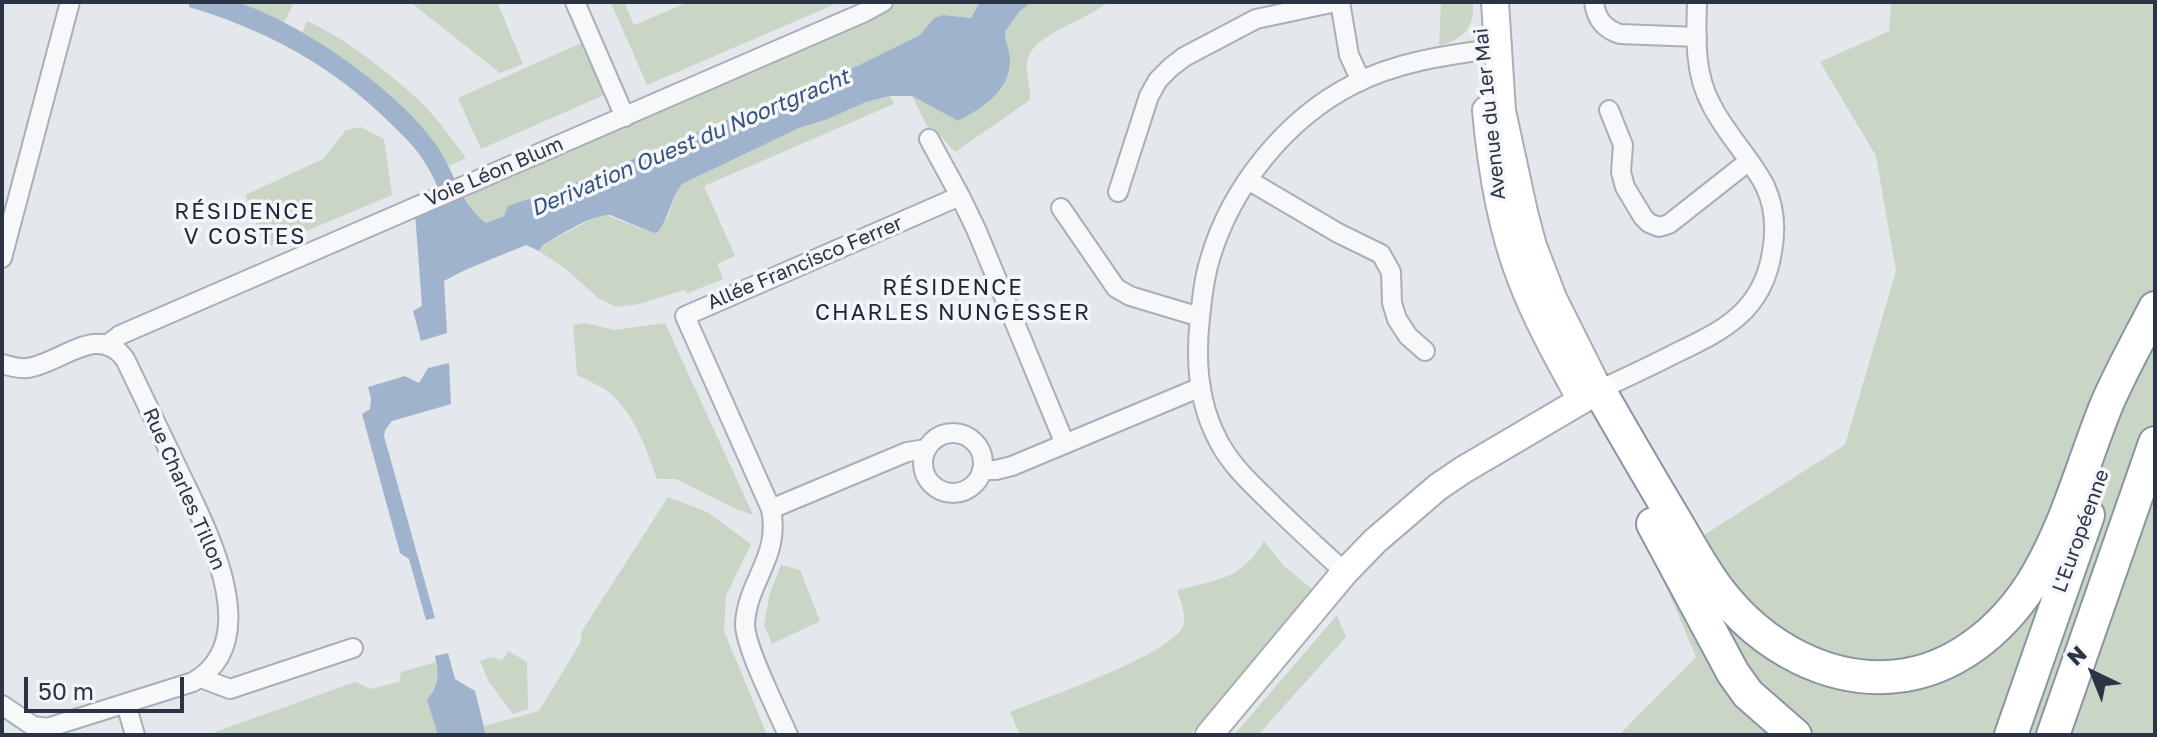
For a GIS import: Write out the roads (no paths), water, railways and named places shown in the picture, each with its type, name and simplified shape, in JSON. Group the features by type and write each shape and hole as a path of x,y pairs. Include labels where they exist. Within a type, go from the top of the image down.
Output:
{"highway":[{"path":"1590,395 1706,571 1746,620 1778,646 1818,667 1868,677 1909,674 1941,664 1969,649 2001,622 2028,589 2059,534 2107,404 2155,308"},
{"name":"L'Européenne","path":"2011,735 2155,327"},
{"path":"1590,395 1733,673 1748,694 1795,735"},
{"name":"L'Européenne","path":"2053,735 2155,443"}],"street":[{"path":"2,258 70,2"},
{"path":"575,2 625,117"},
{"name":"Voie Léon Blum","path":"107,345 120,335 883,2"},
{"path":"1118,192 1149,96 1158,80 1184,57 1256,19 1338,2 1347,47 1361,81"},
{"name":"Avenue du 1er Mai","path":"1478,2 1490,49"},
{"name":"Avenue du 1er Mai","path":"1495,2 1490,49 1491,152 1509,243 1542,328 1590,395"},
{"path":"1594,2 1600,20 1612,32 1697,37"},
{"path":"1209,735 1345,572 1375,541 1438,487 1486,455 1590,395 1719,332 1744,313 1757,296 1771,261 1774,219 1768,194 1706,95 1699,70 1697,2"},
{"path":"1345,572 1233,465 1212,428 1196,361 1203,289 1211,257 1227,216 1248,180 1270,151 1326,101 1361,81 1416,61 1490,49"},
{"path":"1609,110 1623,145 1622,180 1643,217 1654,226 1669,224 1749,161"},
{"path":"929,139 976,229 1065,444"},
{"path":"1248,180 1338,233 1381,254 1391,272 1392,303 1397,319 1408,336 1425,351"},
{"name":"Allée Francisco Ferrer","path":"788,735 745,630 751,596 771,547 771,509 685,316 960,196"},
{"path":"1061,208 1116,288 1130,296 1200,317"},
{"path":"2,364 33,367 81,347 107,345"},
{"name":"Rue Charles Tillon","path":"107,345 125,359 210,536 224,576 228,616 225,638 219,655 201,678"},
{"path":"982,470 1002,469 1201,387"},
{"path":"942,435 963,435 973,440 979,449 983,459 982,470 969,488 954,493 943,491 926,477 923,460 926,449 942,435"},
{"path":"771,509 907,452 926,449"},
{"path":"2,705 30,731 54,727 201,678 230,689 353,648"},
{"path":"126,704 135,735"}],"water":[{"name":"Derivation Ouest du Noortgracht","path":"189,2 239,3 264,13 320,43 375,82 420,125 437,146 470,207 486,223 504,216 508,206 541,197 857,66 920,35 934,18 943,15 971,18 980,2 1032,2 1019,12 1005,32 1010,59 1004,83 984,105 958,121 912,96 890,96 799,128 682,184 658,232 610,215 602,216 567,231 543,245 539,251 526,245 444,281 447,333 421,341 413,311 422,306 415,213 444,202 421,157 404,136 367,102 321,67 244,26 189,7"},
{"path":"449,363 451,404 392,421 384,436 435,618 426,620 409,559 400,553 362,414 370,409 368,387 405,376 419,383 428,368"},
{"path":"448,653 455,679 475,691 486,735 438,735 427,700 437,679 435,656"}],"district":[{"name":"RÉSIDENCE V COSTES","path":"245,224"},
{"name":"RÉSIDENCE CHARLES NUNGESSER","path":"953,300"}]}
